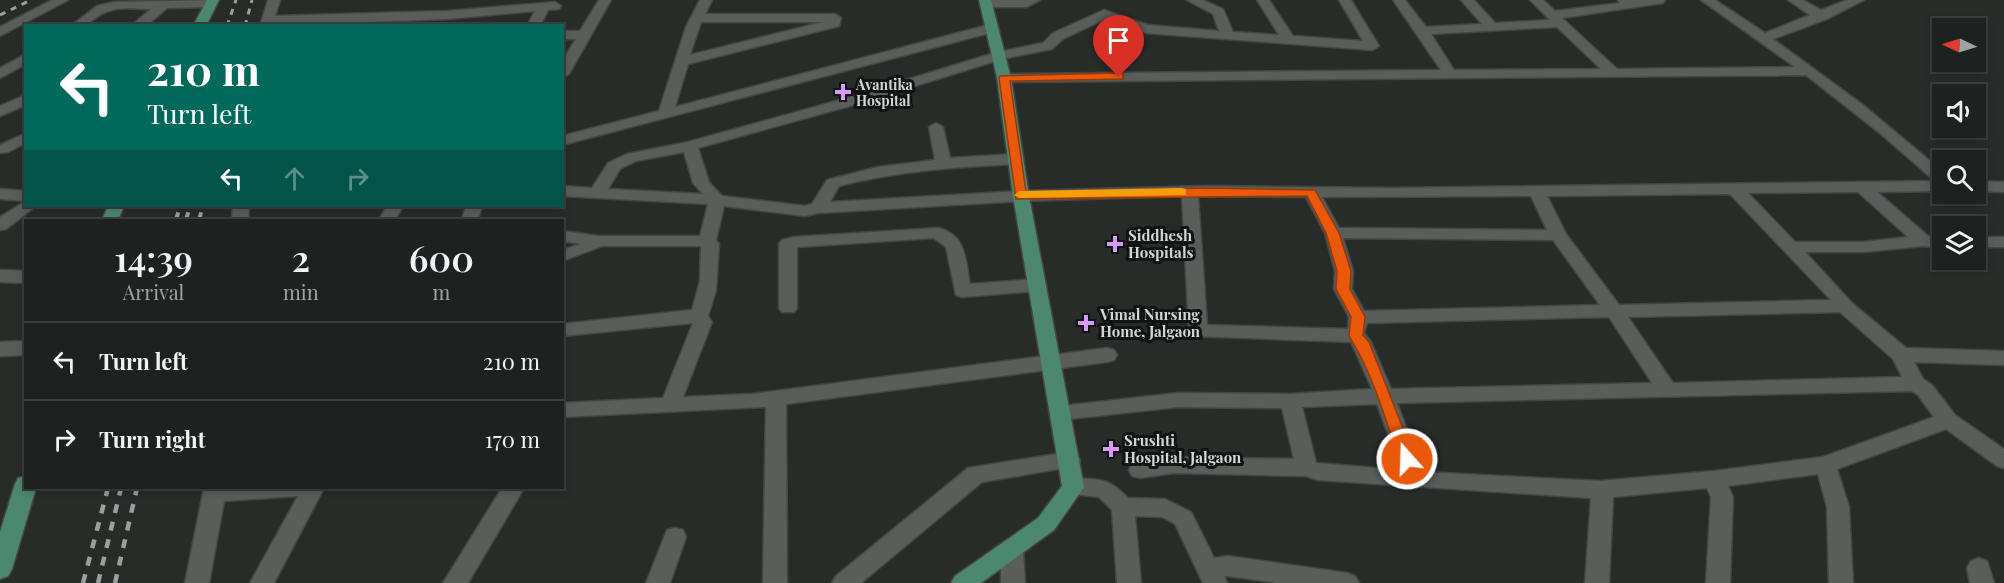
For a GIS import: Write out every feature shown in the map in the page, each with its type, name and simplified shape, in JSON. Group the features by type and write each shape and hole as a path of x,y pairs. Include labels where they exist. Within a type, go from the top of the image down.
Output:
{"main road":[{"path":"200,24 212,2"},
{"path":"963,583 1046,525 1073,487 1021,196 1004,78 985,2"},
{"path":"0,569 7,525 24,488"}],"street":[{"path":"0,32 62,0"},
{"path":"34,24 76,0"},
{"path":"273,0 266,23 333,13 447,15 550,6 535,24"},
{"path":"447,15 455,0"},
{"path":"564,70 605,0"},
{"path":"665,115 696,18 706,0"},
{"path":"985,2 1027,3 1034,0"},
{"path":"1193,0 1219,12 1227,34"},
{"path":"1263,0 1288,39"},
{"path":"599,190 614,166 632,158 690,146 852,101 999,56 1047,46 1058,36 1104,14 1146,29 1372,46 1345,0"},
{"path":"1399,0 1450,74"},
{"path":"1467,0 1493,28"},
{"path":"1536,0 1614,73"},
{"path":"1422,31 1493,28 1556,19 1627,2 1659,0"},
{"path":"1707,0 1764,38 1887,130 1932,170"},
{"path":"1794,0 1822,16"},
{"path":"1764,38 1858,0"},
{"path":"80,24 108,7 212,2"},
{"path":"139,24 164,4"},
{"path":"682,61 835,22 835,18 696,18"},
{"path":"564,140 992,28"},
{"path":"0,43 24,29"},
{"path":"564,35 584,35"},
{"path":"0,74 24,59"},
{"path":"1004,78 1808,71"},
{"path":"0,112 24,100"},
{"path":"936,127 943,162"},
{"path":"1,149 24,138"},
{"path":"690,146 701,183 714,196"},
{"path":"1,149 24,150"},
{"path":"818,208 833,183 868,172 943,162 1015,159"},
{"path":"564,185 599,190"},
{"path":"564,191 599,190 714,196 804,212 818,208 1021,196 1190,192 1932,186"},
{"path":"1986,186 2004,186"},
{"path":"1862,187 1923,242"},
{"path":"1734,188 1792,247 1842,301 1844,306 1901,355 1915,384"},
{"path":"1537,191 1558,235 1666,388"},
{"path":"1190,192 1198,331 1357,326 1612,311 1844,306"},
{"path":"1311,192 1332,233 1344,271 1343,289 1415,480"},
{"path":"0,194 24,196"},
{"path":"699,316 703,309 710,264 710,244 707,241 714,196"},
{"path":"0,225 25,207"},
{"path":"788,308 788,244 794,242 938,233 954,245 962,291 1037,285"},
{"path":"1332,233 1558,235"},
{"path":"564,236 599,241 707,241"},
{"path":"564,255 590,247 599,241"},
{"path":"1792,247 1863,247 1932,242"},
{"path":"1986,242 2004,242"},
{"path":"0,276 24,277"},
{"path":"564,330 699,316"},
{"path":"670,405 703,322 699,316"},
{"path":"1,352 24,348"},
{"path":"1901,355 2004,358"},
{"path":"564,410 776,398 1107,356"},
{"path":"1060,412 1178,400 1290,401 1320,398 1385,398 1666,388 1685,390 1915,384 1925,390 1948,420 2004,460"},
{"path":"775,583 776,398"},
{"path":"1290,401 1307,468"},
{"path":"1140,470 1174,465 1307,468 1318,472 1415,480 1600,490 1714,480 1824,465 1948,420"},
{"path":"844,583 976,474 1069,460"},
{"path":"1824,465 1832,477 1839,516 1841,583"},
{"path":"1714,480 1722,497 1718,583"},
{"path":"1073,487 1105,489 1123,507 1129,583"},
{"path":"197,583 214,490 254,489"},
{"path":"262,583 311,489"},
{"path":"455,583 512,489"},
{"path":"1597,583 1604,504 1600,490"},
{"path":"1123,507 1165,508 1183,518 1212,575 1228,566 1347,583"},
{"path":"658,583 675,537"},
{"path":"1012,549 1013,583"}],"railway":[{"path":"0,15 31,0"},
{"path":"228,24 236,0"},
{"path":"246,24 252,0"},
{"path":"176,219 180,207"},
{"path":"186,219 190,207"},
{"path":"199,219 203,207"},
{"path":"83,583 108,489"},
{"path":"98,583 121,489"},
{"path":"115,583 137,489"}],"slow traffic":[{"path":"1020,195 1182,192"}],"place":[{"name":"Avantika Hospital","path":"843,92"},
{"name":"Siddhesh Hospitals","path":"1115,244"},
{"name":"Vimal Nursing Home, Jalgaon","path":"1086,323"},
{"name":"Srushti Hospital, Jalgaon","path":"1111,449"}],"route":[{"path":"1119,77 1004,78 1021,196 1207,191 1311,192 1332,233 1344,271 1343,289 1358,317 1356,336 1362,342 1407,459"}]}
